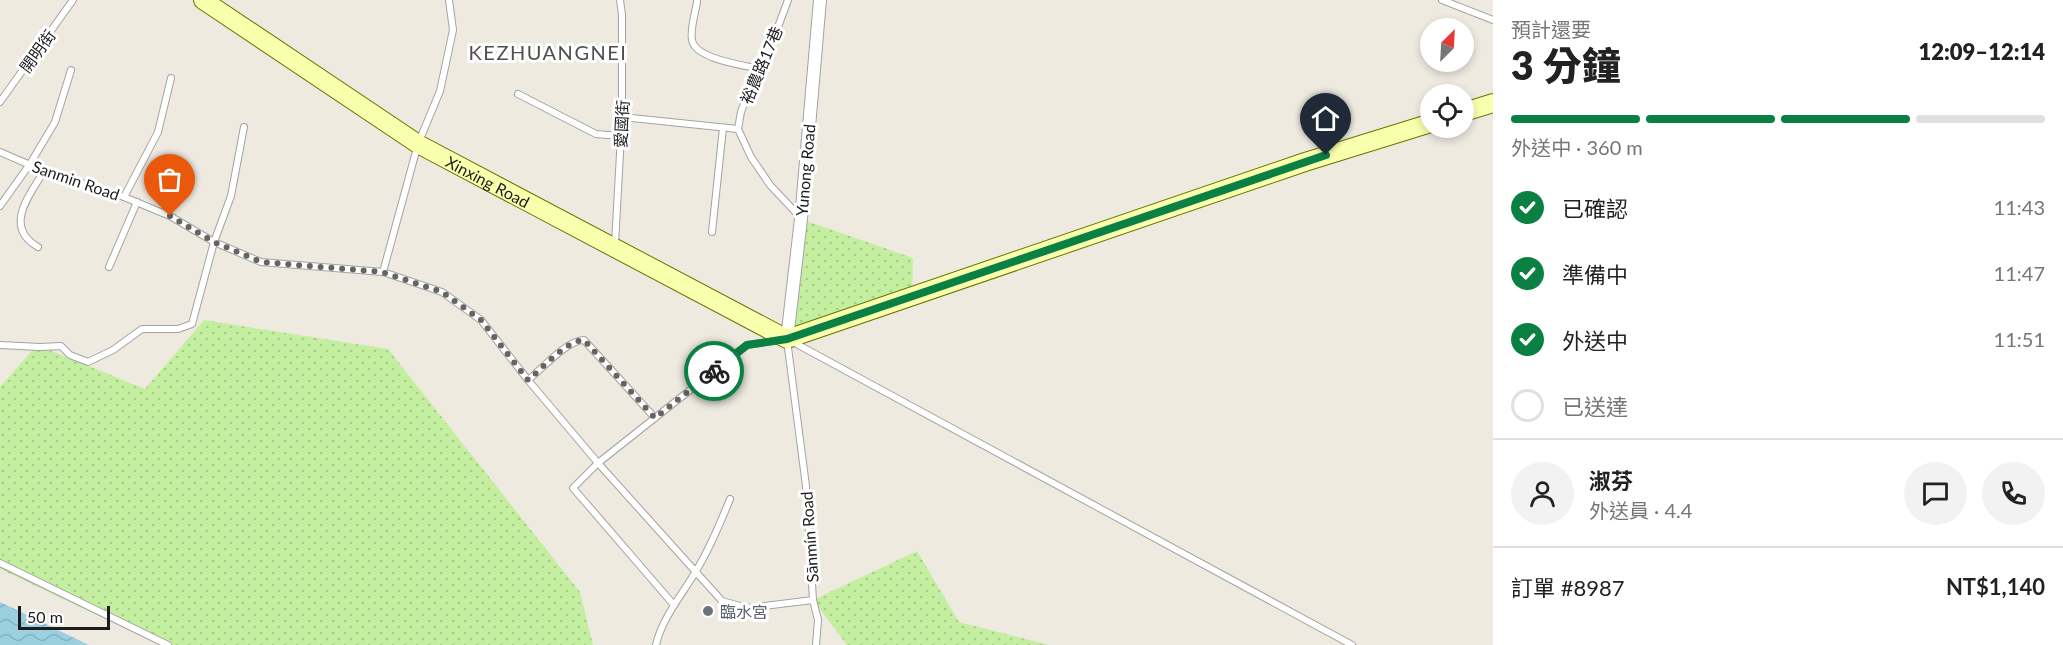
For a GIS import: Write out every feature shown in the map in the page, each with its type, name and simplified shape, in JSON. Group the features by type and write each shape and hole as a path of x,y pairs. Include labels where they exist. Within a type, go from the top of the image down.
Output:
{"street":[{"name":"Xinxing Road","path":"202,0 418,144 787,339"},
{"name":"Yunong Road","path":"787,339 801,219 820,0"},
{"path":"1474,109 1493,103"},
{"path":"787,339 1305,162 1420,126"}],"lane":[{"name":"開明街","path":"0,102 73,0"},
{"path":"382,272 418,144 440,91 453,30 449,0"},
{"name":"愛國街","path":"615,248 622,117 620,0"},
{"name":"裕農路17巷","path":"738,129 741,112 788,0"},
{"path":"1442,0 1493,20"},
{"path":"697,2 691,38 694,47 702,54 759,69"},
{"path":"0,206 30,164 55,122 71,70"},
{"path":"124,196 158,132 171,78"},
{"path":"518,94 596,134 621,136"},
{"path":"622,117 738,129 751,157 764,176 801,219"},
{"path":"0,345 61,346 70,355 88,362 112,350 142,329 178,329 192,324 214,242 231,196 244,127"},
{"path":"712,232 723,128"},
{"name":"Sanmin Road","path":"0,152 44,171 124,196 170,216 214,242 261,262 382,272 442,292 481,320 598,463"},
{"path":"38,246 27,240 20,228 23,205 44,171"},
{"path":"109,267 137,202"},
{"path":"674,605 573,488 598,463 747,345 787,339 1352,645"},
{"name":"Sānmín Road","path":"598,463 722,601 747,608 813,600 806,486 787,339"},
{"path":"528,380 567,346 577,340 584,340 655,418"},
{"path":"656,645 674,605 696,572 717,531 730,499"},
{"path":"0,563 168,645"},
{"path":"813,600 818,620 816,645"}],"green space":[{"path":"801,219 913,258 912,298 790,336"},
{"path":"204,320 388,349 580,592 593,645 160,645 0,569 0,387 37,345 145,389"},
{"path":"917,551 959,622 1049,645 847,645 813,600"}],"water":[{"path":"0,602 89,645 0,645"}],"way so far":[{"path":"170,216 214,242 261,262 382,272 442,292 481,320 528,380 567,346 577,340 584,340 655,418 714,371"}],"place":[{"name":"臨水宮","path":"708,611"}],"district":[{"name":"KEZHUANGNEI","path":"548,52"}],"route":[{"path":"714,371 747,345 787,339 1326,155"}]}
